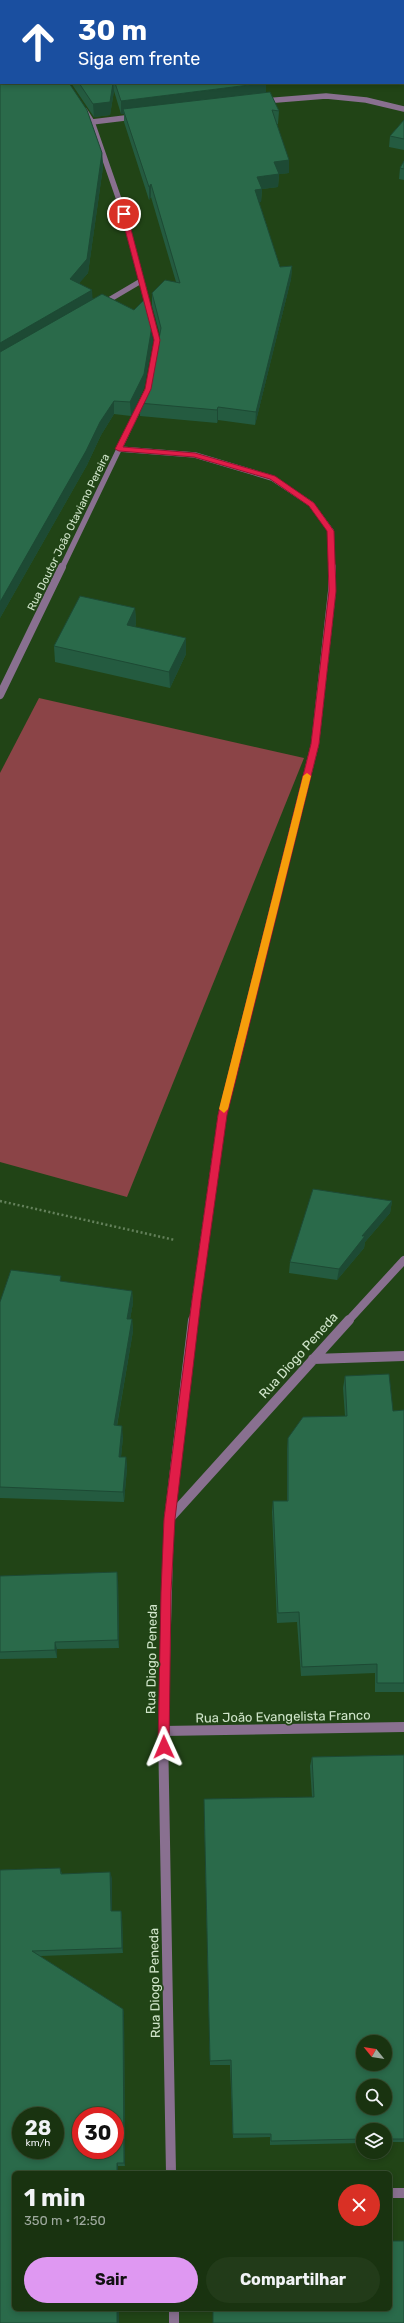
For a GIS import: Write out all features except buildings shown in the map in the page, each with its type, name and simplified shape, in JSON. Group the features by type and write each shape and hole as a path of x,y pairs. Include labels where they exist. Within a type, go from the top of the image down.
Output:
{"street":[{"path":"256,102 326,96 366,100 404,109"},
{"name":"Rua Doutor João Otaviano Pereira","path":"0,696 148,389 157,340 124,214 92,122 79,102"},
{"path":"92,122 139,116"},
{"path":"94,308 141,281"},
{"path":"119,449 195,455 272,478 311,504 331,531 332,591 315,744 222,1115 169,1519"},
{"name":"Rua Diogo Peneda","path":"171,2171 163,1731 169,1519 404,1260"},
{"path":"314,1359 404,1356"},
{"name":"Rua João Evangelista Franco","path":"163,1731 404,1727"},
{"path":"392,2193 404,2193"},
{"path":"174,2311 174,2323"}],"path":[{"path":"0,1201 205,1247"}],"shaded area":[{"path":"39,698 304,758 127,1197 0,1162 0,773"}],"slow traffic":[{"path":"224,1109 307,776"}],"route":[{"path":"124,214 157,340 148,389 119,449 195,455 272,478 311,504 331,531 332,591 315,744 222,1115 207,1232 196,1300 169,1519 166,1592 163,1731 164,1747"}]}
